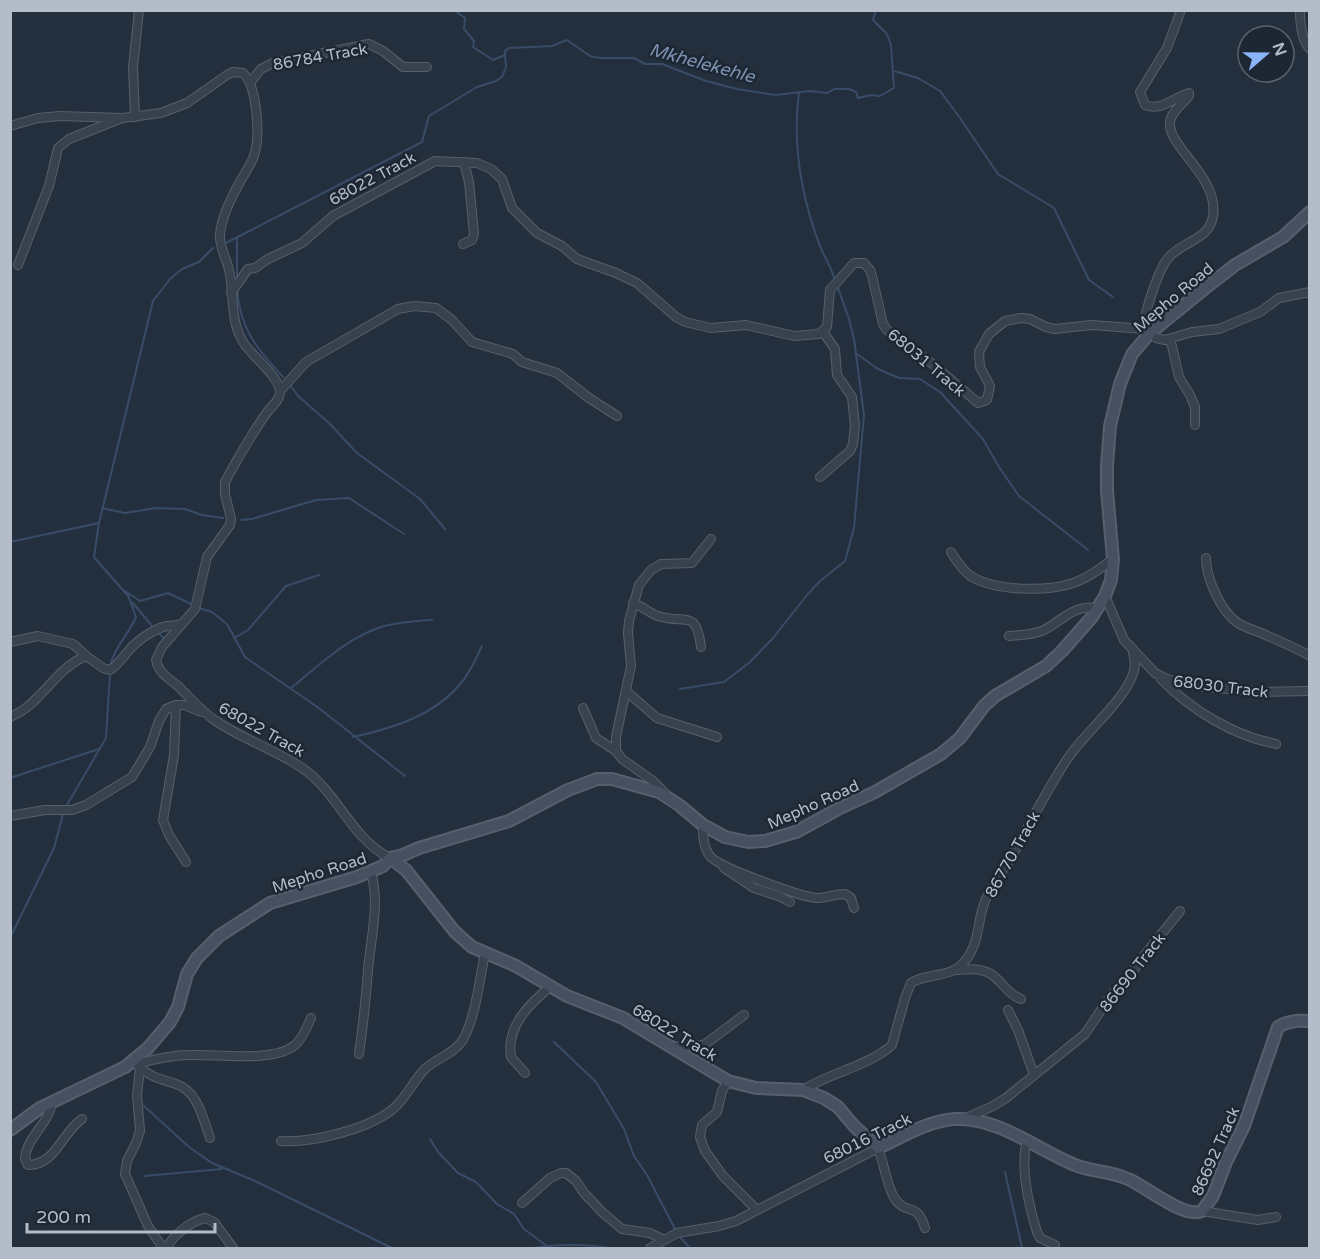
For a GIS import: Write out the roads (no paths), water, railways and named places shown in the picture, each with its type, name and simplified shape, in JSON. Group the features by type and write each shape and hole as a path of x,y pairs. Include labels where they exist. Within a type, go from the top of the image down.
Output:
{"street":[{"path":"135,117 134,67 139,10"},
{"path":"1147,331 1144,318 1166,261 1176,250 1206,231 1213,219 1213,203 1208,186 1176,140 1170,126 1171,117 1189,93 1159,107 1151,108 1144,105 1140,92 1167,48 1181,10"},
{"path":"1300,10 1300,20 1307,46"},
{"name":"86784 Track","path":"250,83 267,65 282,60 369,44 383,51 403,67 427,67"},
{"path":"10,126 29,119 60,116 123,118 161,113 187,103 233,72 243,73 250,83 258,135 255,152 230,203 220,234 221,245 229,270 234,319 241,338 275,380 280,392"},
{"path":"18,265 50,186 58,148 69,140 123,118"},
{"name":"68022 Track","path":"231,293 248,269 255,268 267,259 302,243 333,216 435,161 464,162"},
{"path":"464,244 472,240 474,234 469,182 464,162 484,165 497,174 505,185 510,204 515,212 537,233 562,246 577,259 637,283 672,314 685,322 711,328 746,325 794,336 813,336 823,332 835,349 837,375 854,403 855,438 850,451 820,477"},
{"name":"Mepho Road","path":"10,1130 52,1102 137,1064 170,1022 178,1007 187,974 197,958 219,936 270,903 371,872 383,866 390,858 509,820 576,786 597,779 633,783 659,792 670,798 703,825 725,837 748,842 765,842 796,832 875,792 951,746 995,696 1046,666 1062,651 1098,608 1105,596 1112,580 1113,560 1107,474 1110,426 1126,365 1147,331 1235,265 1283,237 1310,212"},
{"name":"68031 Track","path":"823,332 827,327 828,295 835,282 854,263 864,262 872,276 883,324 939,369 975,402 981,404 989,397 990,386 980,367 979,352 989,334 1005,321 1030,319 1055,329 1091,325 1147,331 1161,340 1169,339"},
{"path":"1195,425 1194,407 1177,372 1173,346 1169,339 1192,332 1219,329 1260,312 1280,298 1310,292"},
{"name":"68022 Track","path":"617,416 557,373 522,362 513,354 472,342 452,320 436,308 404,307 388,314 306,362 280,392 280,396 225,482 230,525 207,557 202,571 199,600 195,609 157,653 158,666 161,673 206,714 232,731 268,748 305,770 331,795 369,844 401,865 462,939 485,953 516,966 550,987 583,1003 623,1018 728,1081 756,1088 803,1090 816,1094 831,1102 878,1148"},
{"path":"616,751 616,737 631,666 628,633 633,603 639,585 651,570 661,564 692,563 711,539"},
{"path":"951,552 970,576 1023,590 1048,589 1076,583 1113,560"},
{"path":"1206,558 1211,585 1232,619 1310,656"},
{"name":"68030 Track","path":"1105,596 1119,632 1132,648 1155,672 1175,682 1227,690 1269,693 1310,691"},
{"path":"633,603 657,616 689,620 694,623 699,631 701,647"},
{"path":"1009,636 1040,632 1074,610 1088,606 1098,608"},
{"path":"10,642 38,636 73,644 103,668 110,670 141,640 167,626 183,623"},
{"name":"86770 Track","path":"956,970 962,965 976,943 986,899 1014,853 1031,819 1076,747 1126,688 1134,670 1132,648"},
{"path":"10,717 26,709 70,664 86,656"},
{"path":"1155,672 1172,690 1197,709 1245,736 1276,744"},
{"path":"626,691 657,718 717,737"},
{"path":"176,705 174,755 163,820 169,835 186,862"},
{"path":"10,816 45,810 80,808 126,781 135,772 150,747 166,709 184,705 206,714"},
{"path":"583,708 597,738 657,784 670,798"},
{"path":"703,825 707,853 716,862 754,888 790,902"},
{"path":"716,862 772,885 808,896 825,897 844,894 851,898 854,908"},
{"path":"359,1054 374,918 375,893 371,872"},
{"name":"86690 Track","path":"1085,1034 1111,995 1132,973 1180,911"},
{"path":"281,1141 302,1141 344,1132 393,1109 427,1068 461,1043 469,1023 485,953"},
{"path":"803,1090 822,1078 875,1057 892,1045 911,983 956,970 978,970 991,974 1021,999"},
{"path":"525,1073 511,1057 514,1031 525,1010 550,987"},
{"path":"1008,1010 1018,1030 1034,1075"},
{"path":"674,1047 704,1046 744,1015"},
{"path":"137,1064 179,1055 248,1057 281,1051 296,1044 311,1018"},
{"name":"86692 Track","path":"964,1119 999,1128 1073,1164 1126,1178 1188,1213 1202,1211 1213,1196 1226,1162 1244,1126 1278,1028 1286,1023 1300,1020 1310,1021"},
{"name":"68016 Track","path":"650,1248 686,1231 728,1224 878,1148 933,1124 964,1119 1000,1102 1085,1034"},
{"path":"137,1064 153,1077 176,1083 190,1092 210,1138"},
{"path":"137,1064 140,1131 127,1161 125,1174 148,1226 165,1248 190,1224 205,1218 214,1222 233,1248"},
{"path":"728,1081 722,1091 717,1112 702,1125 700,1140 723,1176 757,1210"},
{"path":"52,1102 46,1122 26,1150 25,1160 28,1165 39,1163 53,1154 70,1128 82,1119"},
{"path":"1026,1140 1024,1168 1035,1226 1040,1238 1056,1245"},
{"path":"878,1148 892,1193 899,1204 920,1214 925,1227"},
{"path":"522,1203 550,1178 566,1173 576,1181 603,1213 622,1229 650,1233 664,1240"},
{"path":"1202,1211 1258,1220 1276,1217"}],"waterway":[{"name":"Mkhelekehle","path":"454,10 465,18 464,29 474,41 473,47 493,60 505,55 505,51 509,48 552,46 567,40 590,56 634,58 645,64 662,64 706,81 737,89 775,95 810,91 827,93 834,89 849,89 856,92 858,98 871,95 880,96 894,88 891,45 887,34 873,20 876,10"},
{"path":"226,243 422,142 429,116 477,87 502,77 506,67 505,55"},
{"path":"894,71 918,78 940,91 998,174 1054,208 1089,280 1113,297"},
{"path":"799,92 797,132 803,190 813,227 835,280"},
{"path":"237,238 237,281"},
{"path":"10,542 99,523 153,301 170,279 182,269 199,262 213,248"},
{"path":"680,689 724,682 750,662 820,581 845,561 854,528 864,415 854,339 837,285"},
{"path":"237,289 242,316 251,337 283,377"},
{"path":"857,354 878,369 899,378 920,379 940,392 983,439 1019,496 1088,550"},
{"path":"290,385 298,396 329,423 357,453 420,499 445,529"},
{"path":"241,520 252,519 316,500 349,498 404,534"},
{"path":"102,508 125,513 156,508 185,509 202,515 223,518"},
{"path":"99,523 94,557 129,597"},
{"path":"234,638 248,630 286,586 319,575"},
{"path":"125,591 140,601 168,593 191,604"},
{"path":"110,667 114,654 136,617 129,598"},
{"path":"132,602 153,627"},
{"path":"199,608 212,612 227,624 245,657 320,709 405,776"},
{"path":"291,688 333,653 368,632 393,624 432,620"},
{"path":"157,631 165,640"},
{"path":"353,737 398,725 438,704 464,679 482,646"},
{"path":"10,938 54,848 64,810 106,738 110,673"},
{"path":"10,778 99,749"},
{"path":"554,1042 596,1082 624,1129 634,1156 647,1175 676,1231"},
{"path":"144,1106 189,1147 212,1163 255,1181 392,1248"},
{"path":"430,1139 438,1152 458,1173 476,1182 497,1204 514,1214 524,1229 547,1246"},
{"path":"144,1176 222,1169"},
{"path":"1005,1172 1022,1248"},
{"path":"679,1236 690,1248"},
{"path":"534,1248 572,1245 609,1248"}]}
